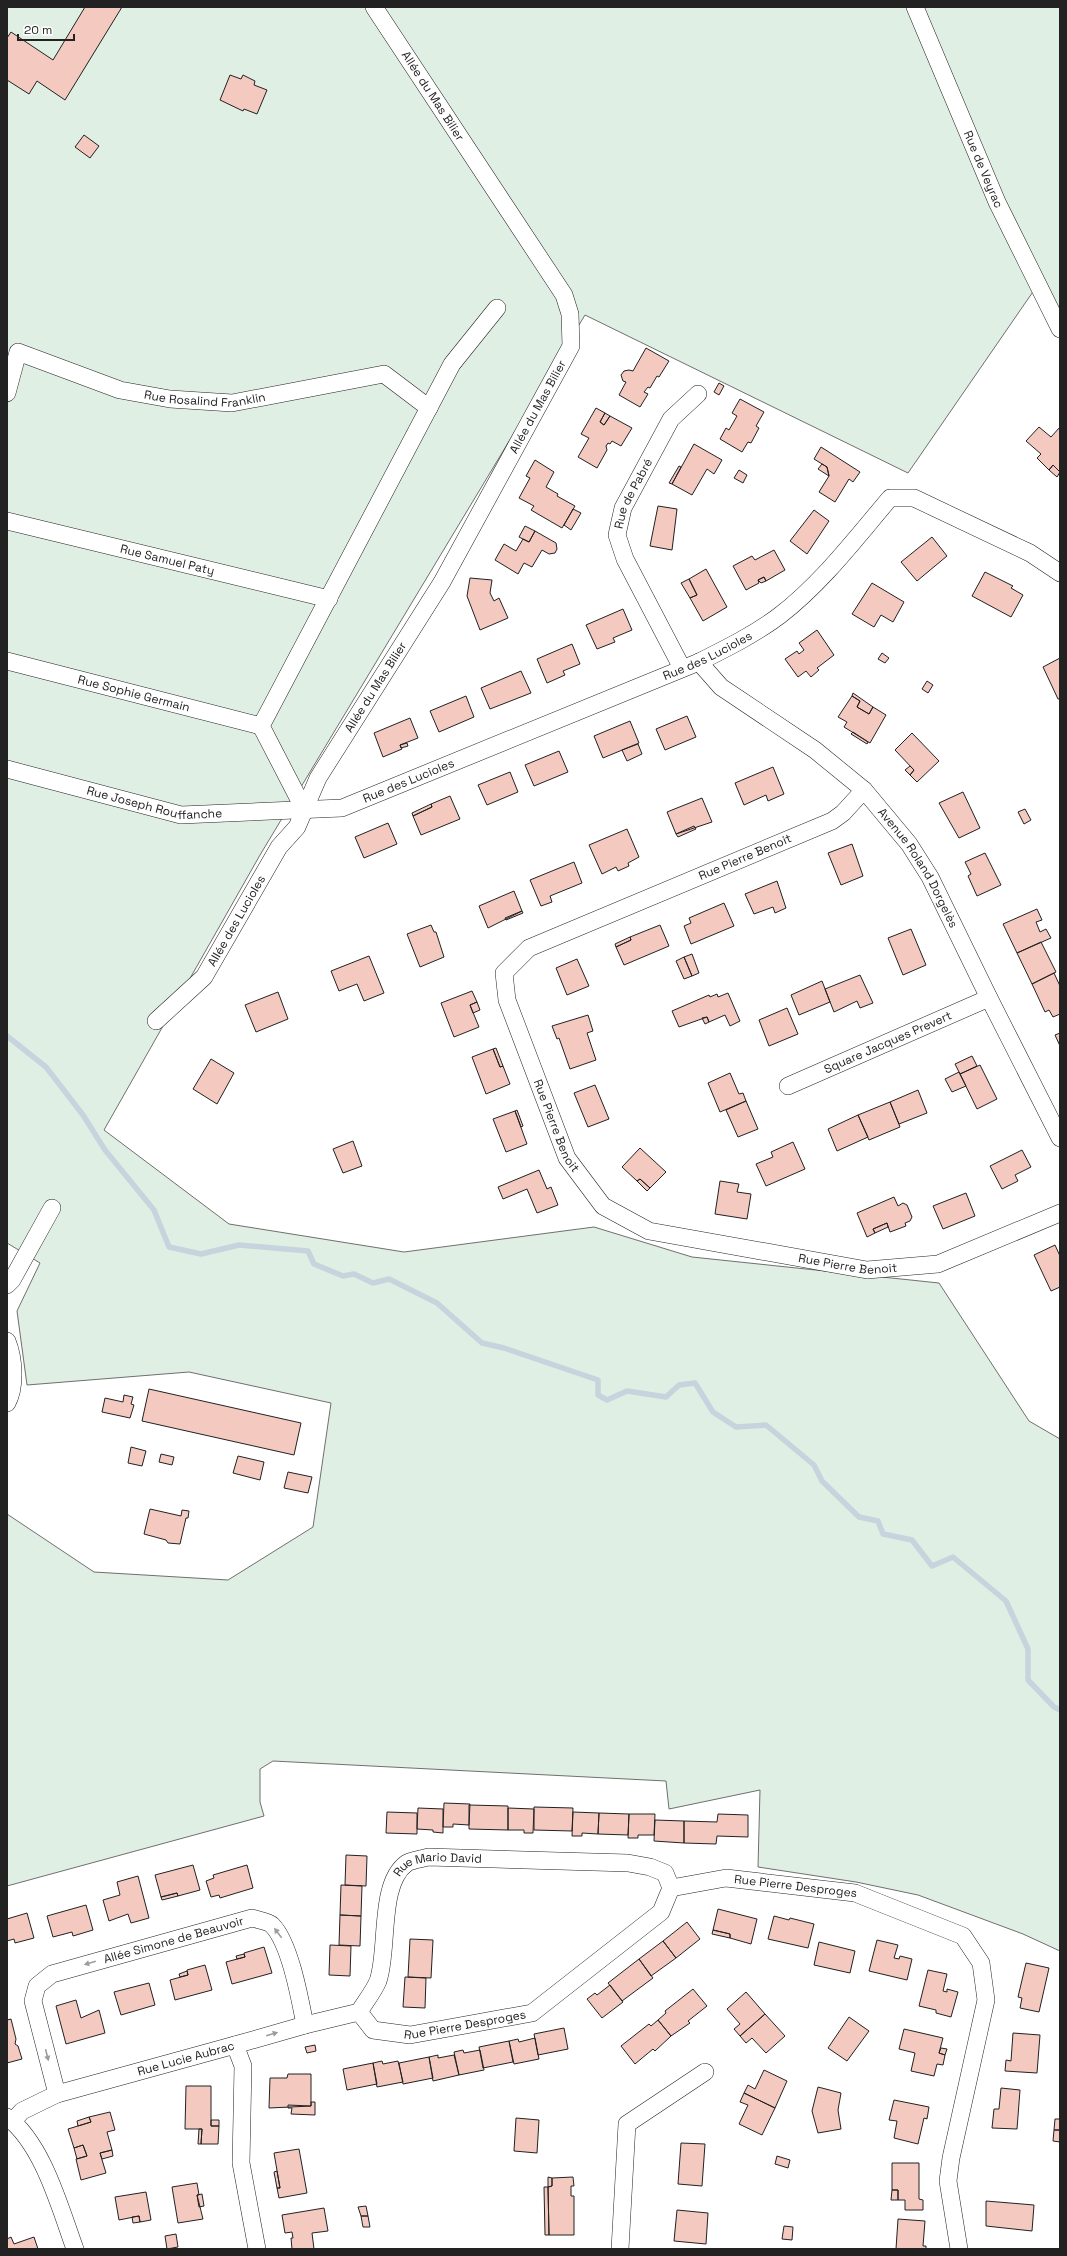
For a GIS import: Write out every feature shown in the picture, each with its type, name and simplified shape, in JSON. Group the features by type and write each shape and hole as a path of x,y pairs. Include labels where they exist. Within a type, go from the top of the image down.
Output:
{"street":[{"name":"Allée du Mas Bilier","path":"305,811 318,778 442,582 571,346 570,314 564,295 374,7"},
{"name":"Rue de Veyrac","path":"915,7 997,202 1060,329"},
{"path":"305,811 262,726 452,364 497,308"},
{"name":"Rue Rosalind Franklin","path":"7,393 18,352 120,390 170,399 232,403 384,374 429,408"},
{"name":"Rue de Pabré","path":"682,668 625,559 617,535 623,508 671,419 698,394"},
{"name":"Rue des Lucioles","path":"305,811 342,808 699,662 728,647 779,616 830,568 890,498 914,498 1030,553 1060,573"},
{"name":"Rue Samuel Paty","path":"7,521 329,599"},
{"name":"Rue Sophie Germain","path":"7,661 262,726"},
{"name":"Avenue Roland Dorgelès","path":"699,662 721,687 815,750 864,790 909,844 930,877 1060,1138"},
{"name":"Rue Joseph Rouffanche","path":"7,769 181,815 305,811"},
{"name":"Rue Pierre Benoit","path":"864,790 843,813 832,821 529,948 504,973 507,1000 567,1158 603,1206 649,1231 867,1270 938,1264 1060,1212"},
{"name":"Allée des Lucioles","path":"156,1021 204,977 280,846 297,826 305,811"},
{"name":"Square Jacques Prevert","path":"788,1086 989,998"},
{"path":"7,1285 12,1280 52,1208"},
{"path":"7,1341 11,1351 12,1394 7,1403"},
{"name":"Rue Mario David","path":"359,2012 378,1981 383,1951 388,1900 394,1879 407,1863 428,1857 628,1863 650,1867 665,1873 671,1888"},
{"name":"Rue Pierre Desproges","path":"359,2012 373,2030 410,2035 532,2013 660,1912 671,1888 726,1878 855,1894 963,1936 981,1963 986,2000 950,2158 948,2181 959,2249"},
{"name":"Allée Simone de Beauvoir","path":"57,2094 33,2001 37,1986 52,1974 229,1924 252,1918 271,1924 282,1939 298,1989 305,2025"},
{"path":"235,2045 305,2025 359,2012"},
{"name":"Rue Lucie Aubrac","path":"10,2119 22,2111 57,2094 235,2045 243,2066 241,2163 257,2249"},
{"path":"620,2249 627,2124 705,2072"},
{"path":"10,2119 34,2149 50,2182 75,2249"}],"green space":[{"path":"7,7 1060,7 1060,314 1039,283 908,473 585,315 260,855 104,1130 229,1224 404,1252 594,1227 692,1257 939,1283 1029,1421 1060,1439 1060,1951 1023,1934 918,1895 856,1882 758,1867 760,1790 669,1809 666,1781 273,1761 260,1769 260,1802 264,1816 7,1886 7,1514 94,1572 228,1580 313,1527 331,1403 189,1372 27,1385 17,1311 40,1263 7,1243"}],"building":[{"path":"85,7 122,7 65,100 37,81 29,94 7,80 7,38 11,32 53,60"},
{"path":"230,75 241,79 243,75 255,81 254,85 267,90 257,114 244,109 243,111 220,100"},
{"path":"84,135 99,146 90,158 75,147"},
{"path":"646,348 669,361 659,377 657,376 650,388 648,387 644,392 648,394 640,407 619,395 626,382 623,381 621,375 624,371 633,371"},
{"path":"719,383 724,386 719,395 714,392"},
{"path":"740,399 764,412 756,426 759,428 751,443 748,442 742,452 720,439 726,428 729,430 737,416 732,413"},
{"path":"596,408 605,413 600,422 604,425 610,416 632,428 621,446 612,441 610,444 608,443 606,446 607,450 597,468 578,457 589,438 581,434"},
{"path":"605,413 610,416 604,425 600,422"},
{"path":"1039,427 1051,437 1060,427 1060,472 1053,465 1049,470 1037,458 1041,454 1026,441"},
{"path":"694,444 722,460 714,474 707,469 692,495 672,484"},
{"path":"821,447 860,472 853,482 849,479 835,502 819,492 829,476 827,467 814,459"},
{"path":"535,460 554,472 546,487 558,494 557,496 575,506 562,528 531,510 534,506 519,498 530,478 526,476"},
{"path":"822,464 827,467 829,476 818,469"},
{"path":"1053,465 1060,472 1057,477 1049,470"},
{"path":"679,466 681,467 672,484 669,483"},
{"path":"739,470 747,475 743,483 734,478"},
{"path":"658,506 677,509 672,550 650,546"},
{"path":"573,509 581,513 571,530 564,525"},
{"path":"814,510 829,521 807,554 790,541"},
{"path":"525,526 535,531 529,542 519,537"},
{"path":"535,531 556,543 557,549 555,553 549,554 542,550 532,567 524,563 518,574 495,560 504,544 516,551 523,539 529,542"},
{"path":"932,537 947,556 917,581 901,562"},
{"path":"774,550 785,570 766,581 764,577 758,580 759,583 746,590 733,566 752,556 755,560"},
{"path":"706,569 727,607 703,621 690,598 697,595 689,579"},
{"path":"985,572 1013,586 1011,588 1023,595 1011,617 972,596"},
{"path":"764,577 766,581 761,583 758,580"},
{"path":"470,578 492,580 490,593 494,601 499,598 508,618 480,630 467,596"},
{"path":"689,579 697,595 690,598 681,583"},
{"path":"872,583 904,602 893,622 881,615 874,627 852,614"},
{"path":"623,609 632,630 613,638 615,642 597,649 586,625"},
{"path":"817,630 834,655 817,668 819,670 811,677 806,671 798,677 785,659 797,651 799,654 804,650 799,643"},
{"path":"572,644 580,664 563,671 565,675 547,683 537,659"},
{"path":"882,653 889,658 885,663 878,659"},
{"path":"1060,658 1060,699 1058,699 1043,667"},
{"path":"521,671 531,693 490,709 481,688"},
{"path":"927,681 933,685 928,693 922,689"},
{"path":"853,693 873,707 869,714 857,707 860,701 852,696"},
{"path":"466,696 474,717 439,732 430,711"},
{"path":"852,696 860,701 857,707 869,714 873,707 886,715 870,743 844,727 847,722 838,717"},
{"path":"687,716 696,737 665,750 656,729"},
{"path":"410,718 418,738 400,745 402,749 383,757 374,733"},
{"path":"630,721 639,743 603,758 594,736"},
{"path":"853,732 868,742 867,744 851,734"},
{"path":"912,733 939,761 917,782 910,775 914,770 895,750"},
{"path":"407,743 408,746 401,748 400,745"},
{"path":"638,744 642,754 627,761 622,750"},
{"path":"559,751 568,772 534,786 525,765"},
{"path":"910,766 914,770 910,775 905,770"},
{"path":"773,767 784,794 768,801 766,795 744,805 735,783"},
{"path":"510,772 518,792 487,805 478,785"},
{"path":"963,792 980,828 959,838 939,803"},
{"path":"450,796 460,819 421,835 413,816 432,807 431,804"},
{"path":"702,798 712,822 676,834 667,812"},
{"path":"431,804 432,807 413,816 412,813"},
{"path":"1025,809 1031,820 1024,824 1018,812"},
{"path":"388,823 397,844 364,858 355,837"},
{"path":"694,826 696,829 678,837 676,834"},
{"path":"627,829 639,857 628,863 629,866 618,871 616,867 602,874 589,845"},
{"path":"852,844 863,876 841,885 828,853"},
{"path":"985,853 1001,885 977,896 968,876 971,874 965,862"},
{"path":"574,862 582,883 550,896 552,902 541,906 530,880"},
{"path":"777,881 786,908 775,913 773,907 754,914 745,894"},
{"path":"514,891 522,911 488,928 479,906"},
{"path":"724,903 734,926 691,944 684,926 691,923 689,918"},
{"path":"1037,909 1042,920 1036,922 1040,932 1046,929 1051,938 1017,953 1003,924"},
{"path":"522,911 523,913 506,920 505,918"},
{"path":"431,925 434,932 436,932 444,957 420,967 407,934"},
{"path":"660,925 669,946 624,965 616,947 631,940 630,937"},
{"path":"911,929 926,965 903,975 888,938"},
{"path":"630,937 631,940 616,947 615,944"},
{"path":"1041,942 1056,972 1032,984 1017,953"},
{"path":"692,954 699,973 692,976 684,957"},
{"path":"369,956 384,993 364,1001 357,984 339,991 331,971"},
{"path":"684,957 692,976 684,979 676,961"},
{"path":"577,959 589,986 567,995 556,968"},
{"path":"1054,973 1060,986 1060,1014 1053,1017 1049,1010 1045,1012 1032,984"},
{"path":"860,975 873,1003 860,1008 857,1001 834,1012 825,989"},
{"path":"822,981 830,1002 799,1015 791,995"},
{"path":"472,991 477,1002 470,1005 479,1027 454,1037 441,1003"},
{"path":"278,992 288,1019 256,1032 245,1005"},
{"path":"728,993 740,1021 730,1026 725,1015 709,1022 707,1017 679,1027 672,1011 709,995 710,997 717,994 718,997"},
{"path":"477,1002 480,1010 473,1013 470,1005"},
{"path":"787,1008 798,1034 769,1046 759,1020"},
{"path":"588,1015 593,1031 587,1033 596,1060 570,1069 559,1038 557,1039 552,1026"},
{"path":"707,1017 709,1022 705,1024 702,1018"},
{"path":"1060,1033 1060,1046 1055,1035"},
{"path":"496,1048 503,1066 500,1067 493,1049"},
{"path":"493,1049 500,1067 503,1066 510,1084 486,1094 472,1057"},
{"path":"972,1056 977,1066 960,1074 955,1064"},
{"path":"211,1059 234,1073 217,1104 193,1089"},
{"path":"980,1065 997,1099 977,1109 960,1074"},
{"path":"959,1072 966,1086 952,1092 945,1079"},
{"path":"730,1073 739,1094 743,1093 746,1101 720,1112 708,1083"},
{"path":"595,1085 609,1119 588,1127 574,1093"},
{"path":"918,1090 927,1113 899,1124 890,1102"},
{"path":"746,1101 758,1129 738,1137 726,1110"},
{"path":"890,1102 900,1127 869,1140 858,1115"},
{"path":"517,1110 523,1126 521,1127 515,1111"},
{"path":"515,1111 527,1144 506,1152 493,1119"},
{"path":"858,1115 868,1137 837,1151 828,1129"},
{"path":"353,1141 362,1166 343,1173 333,1149"},
{"path":"793,1142 805,1169 766,1186 756,1164 773,1157 771,1152"},
{"path":"640,1148 666,1172 650,1188 640,1179 637,1181 622,1167"},
{"path":"1022,1150 1031,1167 1015,1175 1018,1181 1002,1189 990,1166"},
{"path":"539,1170 547,1189 551,1187 558,1205 537,1213 527,1189 503,1199 498,1187"},
{"path":"640,1179 650,1188 647,1191 637,1181"},
{"path":"720,1181 739,1184 737,1192 751,1194 747,1219 715,1214"},
{"path":"966,1193 975,1216 943,1229 933,1206"},
{"path":"894,1197 898,1206 903,1203 907,1205 912,1217 910,1221 905,1223 906,1226 890,1232 887,1223 873,1229 875,1233 867,1237 857,1213"},
{"path":"887,1223 888,1227 875,1233 873,1229"},
{"path":"1055,1245 1060,1256 1060,1287 1051,1291 1034,1255"},
{"path":"149,1389 301,1423 294,1455 142,1421"},
{"path":"124,1395 133,1397 131,1404 134,1405 130,1418 102,1412 105,1398 123,1402"},
{"path":"131,1447 146,1451 142,1466 128,1463"},
{"path":"161,1454 174,1457 172,1465 159,1462"},
{"path":"238,1456 264,1462 260,1480 233,1473"},
{"path":"288,1472 312,1477 308,1493 284,1488"},
{"path":"150,1509 181,1516 182,1510 189,1511 180,1544 168,1543 166,1540 144,1534"},
{"path":"444,1803 470,1804 469,1825 453,1824 453,1827 443,1827"},
{"path":"469,1805 508,1806 508,1830 469,1829"},
{"path":"534,1807 573,1808 572,1831 534,1830"},
{"path":"418,1808 443,1809 443,1833 433,1832 433,1830 417,1829"},
{"path":"508,1808 534,1809 533,1833 524,1833 524,1830 508,1830"},
{"path":"387,1812 417,1813 417,1834 386,1833"},
{"path":"573,1812 599,1813 598,1834 582,1833 582,1836 572,1836"},
{"path":"599,1813 629,1814 628,1835 598,1834"},
{"path":"629,1814 655,1814 654,1835 638,1835 638,1838 628,1838"},
{"path":"718,1814 748,1815 748,1837 717,1836 716,1844 684,1843 684,1821 717,1822"},
{"path":"655,1820 684,1821 684,1843 654,1841"},
{"path":"346,1855 367,1856 366,1886 345,1885"},
{"path":"193,1865 200,1890 178,1896 177,1893 161,1897 155,1875"},
{"path":"247,1865 253,1888 220,1898 219,1895 211,1897 206,1881 214,1878 213,1875"},
{"path":"138,1876 149,1918 131,1923 128,1914 109,1921 103,1900 120,1895 117,1882"},
{"path":"341,1885 362,1886 361,1916 340,1915"},
{"path":"177,1893 178,1896 162,1900 161,1897"},
{"path":"86,1905 93,1930 73,1936 72,1932 53,1937 47,1916"},
{"path":"718,1909 757,1919 751,1944 730,1938 730,1934 713,1930"},
{"path":"27,1913 34,1938 15,1943 14,1939 7,1941 7,1919"},
{"path":"340,1915 361,1916 360,1946 339,1945"},
{"path":"774,1916 814,1924 808,1948 768,1939"},
{"path":"687,1922 700,1939 676,1958 663,1941"},
{"path":"713,1930 730,1934 730,1938 712,1934"},
{"path":"410,1939 433,1940 431,1978 408,1977"},
{"path":"877,1940 898,1945 894,1958 899,1959 900,1956 912,1959 907,1980 869,1971"},
{"path":"663,1941 676,1958 651,1976 639,1959"},
{"path":"819,1942 855,1951 850,1973 814,1965"},
{"path":"330,1945 351,1946 350,1976 329,1975"},
{"path":"264,1947 272,1973 232,1984 226,1962 245,1957 244,1953"},
{"path":"244,1954 245,1957 237,1959 236,1956"},
{"path":"639,1959 653,1978 622,2001 608,1983"},
{"path":"1026,1963 1049,1968 1039,2012 1020,2008 1022,1998 1018,1997"},
{"path":"205,1965 212,1990 175,2000 170,1980 188,1975 187,1970"},
{"path":"928,1970 947,1974 943,1991 947,1992 947,1989 958,1992 951,2017 936,2013 936,2010 919,2006"},
{"path":"187,1971 188,1975 180,1977 179,1974"},
{"path":"405,1977 426,1978 425,2008 403,2007"},
{"path":"149,1983 155,2005 121,2015 114,1992"},
{"path":"610,1985 623,2002 602,2018 587,1999 595,1993 597,1995"},
{"path":"693,1989 707,2006 688,2021 690,2023 671,2036 658,2020 666,2013 665,2011"},
{"path":"746,1992 765,2014 740,2036 734,2029 740,2024 727,2009"},
{"path":"76,2000 81,2018 99,2010 105,2033 66,2044 56,2006"},
{"path":"765,2014 785,2036 766,2053 752,2038 746,2043 740,2036"},
{"path":"849,2017 869,2031 847,2061 828,2048"},
{"path":"11,2019 16,2039 15,2044 18,2046 22,2059 7,2063 7,2020"},
{"path":"658,2020 671,2036 655,2051 653,2049 635,2064 621,2046 649,2024 651,2026"},
{"path":"564,2028 568,2049 538,2055 534,2034"},
{"path":"904,2029 943,2038 939,2053 945,2055 943,2065 937,2064 934,2076 911,2071 915,2053 899,2049"},
{"path":"1013,2033 1040,2035 1037,2073 1005,2071 1006,2060 1011,2061"},
{"path":"535,2038 539,2059 514,2064 509,2041 518,2039 519,2042"},
{"path":"509,2041 513,2062 483,2068 479,2047"},
{"path":"315,2045 316,2051 307,2053 305,2047"},
{"path":"941,2048 947,2049 945,2055 939,2053"},
{"path":"463,2050 464,2053 480,2050 484,2070 459,2075 454,2052"},
{"path":"438,2055 438,2058 454,2055 459,2075 433,2081 429,2057"},
{"path":"429,2057 433,2078 403,2084 399,2063"},
{"path":"382,2061 383,2064 398,2061 403,2082 377,2087 373,2063"},
{"path":"373,2063 377,2084 347,2090 343,2069"},
{"path":"764,2070 787,2081 775,2108 744,2093 748,2085 755,2089"},
{"path":"288,2074 311,2074 311,2106 269,2108 270,2078 287,2078"},
{"path":"186,2086 211,2086 211,2126 219,2126 218,2144 201,2144 202,2129 185,2129"},
{"path":"818,2087 841,2093 838,2110 841,2129 818,2133 812,2111"},
{"path":"1001,2088 1020,2090 1017,2129 992,2128 994,2109 999,2109"},
{"path":"744,2093 775,2108 762,2135 739,2124 748,2105 740,2102"},
{"path":"894,2100 929,2107 927,2119 924,2118 918,2144 894,2138 897,2121 889,2120"},
{"path":"311,2102 315,2102 315,2115 291,2114 292,2108 288,2108 288,2105 311,2106"},
{"path":"110,2112 115,2130 107,2132 112,2150 100,2153 106,2173 81,2180 76,2159 87,2156 83,2145 74,2148 68,2129 91,2122 89,2117"},
{"path":"89,2117 91,2122 78,2126 77,2121"},
{"path":"516,2118 539,2120 537,2153 514,2151"},
{"path":"1055,2119 1060,2119 1060,2130 1054,2130"},
{"path":"211,2120 219,2120 219,2126 211,2126"},
{"path":"199,2129 202,2129 201,2144 198,2144"},
{"path":"1054,2130 1060,2130 1060,2142 1053,2141"},
{"path":"681,2143 705,2144 702,2186 678,2184"},
{"path":"83,2145 87,2156 77,2159 74,2148"},
{"path":"299,2149 307,2193 279,2198 277,2188 280,2188 274,2153"},
{"path":"112,2150 113,2156 102,2159 100,2153"},
{"path":"777,2156 790,2160 788,2168 775,2164"},
{"path":"892,2163 919,2163 919,2199 923,2200 923,2210 905,2210 905,2200 898,2200 898,2190 892,2190"},
{"path":"277,2171 280,2188 277,2188 274,2172"},
{"path":"548,2177 552,2178 552,2186 548,2187"},
{"path":"573,2177 574,2186 571,2186 571,2196 574,2196 574,2235 549,2235 548,2187 552,2186 552,2178"},
{"path":"197,2183 199,2195 197,2195 203,2219 178,2223 172,2187"},
{"path":"544,2187 548,2187 549,2235 545,2235"},
{"path":"892,2190 898,2190 898,2200 891,2200"},
{"path":"146,2192 151,2220 140,2222 139,2216 119,2220 115,2197"},
{"path":"202,2194 204,2206 199,2207 197,2195"},
{"path":"986,2201 1034,2205 1032,2231 986,2226"},
{"path":"366,2206 368,2216 361,2216 358,2207"},
{"path":"324,2208 328,2231 312,2233 314,2249 292,2249 292,2232 285,2233 282,2215"},
{"path":"677,2210 708,2213 706,2244 674,2241"},
{"path":"139,2216 140,2222 133,2223 132,2217"},
{"path":"361,2216 368,2216 370,2227 363,2227"},
{"path":"898,2219 925,2221 923,2246 926,2246 926,2249 896,2249"},
{"path":"784,2226 793,2227 792,2240 782,2239"},
{"path":"176,2234 178,2247 167,2249 165,2236"},
{"path":"11,2237 14,2244 34,2237 38,2249 7,2249 7,2239"}],"waterway":[{"path":"7,1036 46,1067 83,1115 105,1150 154,1210 169,1247 201,1254 239,1245 308,1251 314,1264 343,1276 354,1274 373,1283 389,1279 437,1303 482,1343 504,1348 598,1380 598,1395 607,1400 627,1391 666,1397 679,1385 695,1383 713,1412 736,1427 766,1425 814,1465 822,1481 859,1517 878,1521 883,1534 912,1540 932,1566 953,1557 1006,1601 1028,1649 1028,1680 1054,1707 1060,1710"}]}
